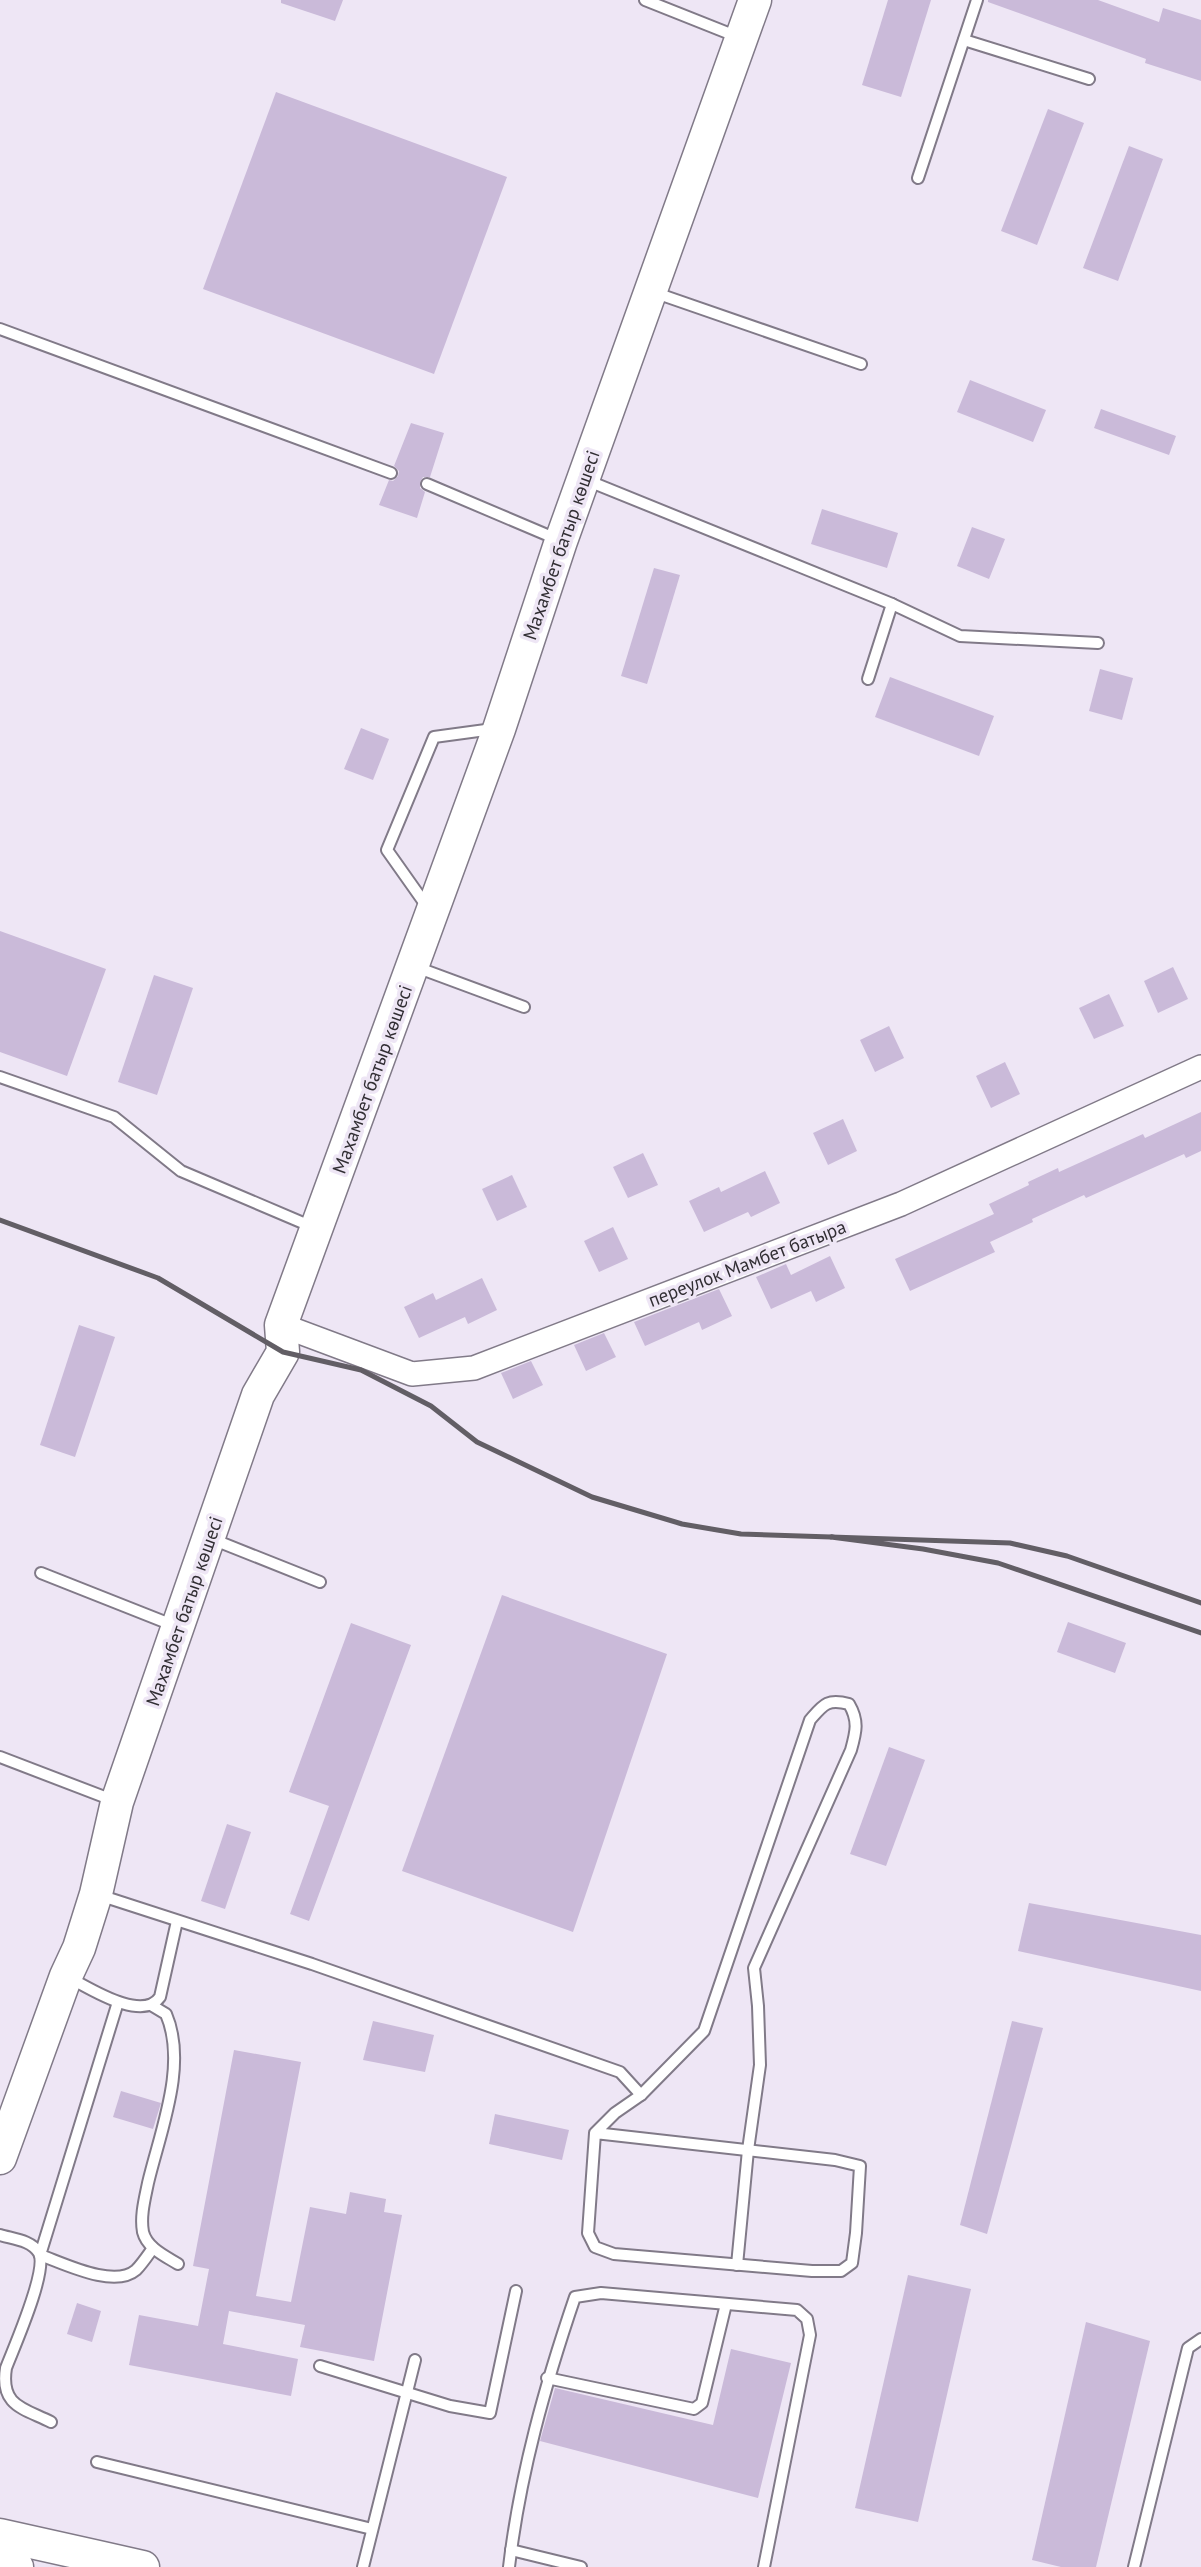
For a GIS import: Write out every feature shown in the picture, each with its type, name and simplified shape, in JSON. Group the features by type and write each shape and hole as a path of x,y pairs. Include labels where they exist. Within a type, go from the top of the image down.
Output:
{"street":[{"name":"Махамбет батыр көшесі","path":"0,2158 66,1976 79,1948 96,1894 117,1802 258,1395 283,1352 281,1325 499,729 562,541 755,0"},
{"name":"переулок Мамбет батыра","path":"281,1325 412,1374 474,1368 901,1204 1201,1067"},
{"path":"0,2535 143,2567"},
{"path":"0,2563 17,2567"}],"lane":[{"path":"645,0 741,38"},
{"path":"918,177 977,0"},
{"path":"964,40 1089,79"},
{"path":"650,291 861,364"},
{"path":"0,329 391,473"},
{"path":"584,479 892,604 960,636 1098,643"},
{"path":"428,484 562,541"},
{"path":"868,679 892,604"},
{"path":"432,914 387,850 434,737 499,729"},
{"path":"413,966 524,1007"},
{"path":"0,1077 114,1117 181,1171 318,1229"},
{"path":"209,1538 320,1583"},
{"path":"41,1573 178,1627"},
{"path":"595,2133 748,2150 835,2160 860,2166 852,2263 841,2271 812,2271 737,2265 614,2254 594,2247 588,2233 595,2133 615,2113 641,2095 704,2031 810,1720 825,1703 839,1701 849,1704 856,1715 857,1727 851,1750 754,1968 760,2065 748,2150 737,2265"},
{"path":"0,1757 117,1802"},
{"path":"96,1894 312,1964 620,2072 641,2095"},
{"path":"66,1976 118,2002 137,2007 151,2005 160,1997 177,1921"},
{"path":"51,2422 10,2402 4,2394 2,2384 42,2272 40,2255 118,2002"},
{"path":"151,2005 166,2014 175,2043 170,2097 143,2207 143,2232 153,2248 178,2264"},
{"path":"0,2235 30,2244 40,2255 88,2272 120,2278 135,2272 153,2248"},
{"path":"320,2366 450,2406 490,2413 516,2291"},
{"path":"509,2567 525,2469 547,2378 575,2297 601,2293 797,2310 807,2319 810,2335 764,2567"},
{"path":"547,2378 694,2409 702,2403 726,2304"},
{"path":"1134,2567 1188,2348 1201,2339"},
{"path":"363,2567 415,2360"},
{"path":"97,2462 372,2529"},
{"path":"511,2550 581,2567"}],"building":[{"path":"281,0 343,0 335,21 281,3"},
{"path":"888,0 931,0 901,97 862,85"},
{"path":"988,0 1098,0 1159,22 1163,8 1201,20 1201,81 1145,63 1146,59"},
{"path":"276,92 507,177 434,374 203,289"},
{"path":"1048,109 1084,123 1037,245 1001,231"},
{"path":"1129,146 1163,159 1118,281 1083,268"},
{"path":"970,380 1046,410 1033,442 957,412"},
{"path":"1101,409 1176,436 1169,455 1094,428"},
{"path":"411,423 444,433 430,477 423,477 420,482 420,488 425,492 417,518 379,505 389,480 393,481 398,476 399,471 394,466"},
{"path":"822,509 898,533 887,568 811,544"},
{"path":"972,527 1005,539 989,579 957,566"},
{"path":"654,568 680,575 647,684 621,676"},
{"path":"1100,669 1133,678 1122,720 1089,711"},
{"path":"890,677 994,716 979,756 875,717"},
{"path":"361,728 389,739 373,780 344,769"},
{"path":"0,931 106,969 67,1076 0,1052"},
{"path":"1173,967 1188,999 1158,1013 1144,981"},
{"path":"154,975 193,988 157,1095 118,1082"},
{"path":"1109,994 1124,1026 1094,1039 1079,1008"},
{"path":"889,1026 904,1058 875,1072 860,1040"},
{"path":"1005,1062 1020,1094 991,1108 976,1076"},
{"path":"1201,1112 1201,1151 1186,1158 1184,1154 1032,1219 1033,1222 990,1242 995,1252 910,1291 895,1259 994,1214 989,1204 1029,1185 1028,1182 1058,1168 1059,1172 1143,1134 1145,1138"},
{"path":"843,1119 857,1151 828,1165 813,1133"},
{"path":"643,1153 658,1185 628,1198 613,1167"},
{"path":"765,1171 780,1203 751,1217 748,1212 704,1232 689,1201 719,1187 721,1192"},
{"path":"512,1175 527,1207 497,1221 482,1189"},
{"path":"613,1227 628,1259 599,1272 584,1241"},
{"path":"830,1256 845,1288 816,1302 811,1291 771,1309 756,1277 786,1264 791,1275"},
{"path":"482,1278 497,1310 468,1324 465,1317 419,1338 404,1307 433,1293 436,1300"},
{"path":"719,1289 732,1316 702,1330 699,1322 645,1346 634,1322"},
{"path":"79,1325 115,1337 75,1457 40,1445"},
{"path":"604,1333 616,1357 586,1371 574,1345"},
{"path":"531,1361 543,1385 513,1399 501,1373"},
{"path":"502,1595 667,1654 573,1932 402,1871"},
{"path":"1068,1622 1126,1643 1115,1673 1057,1652"},
{"path":"351,1623 411,1645 309,1921 290,1914 329,1806 289,1792"},
{"path":"889,1747 925,1760 886,1866 850,1854"},
{"path":"227,1824 251,1832 225,1909 201,1901"},
{"path":"1029,1903 1201,1935 1201,1991 1018,1951"},
{"path":"373,2021 434,2035 425,2072 363,2060"},
{"path":"1012,2021 1043,2028 987,2234 960,2225"},
{"path":"234,2050 301,2062 256,2296 291,2302 310,2207 346,2214 350,2192 386,2199 384,2212 402,2215 374,2361 300,2347 305,2325 229,2311 223,2344 298,2359 291,2396 129,2365 139,2315 198,2326 209,2269 193,2266"},
{"path":"121,2091 161,2103 153,2129 113,2117"},
{"path":"495,2114 569,2130 562,2160 489,2144"},
{"path":"908,2275 971,2289 918,2522 855,2508"},
{"path":"77,2303 101,2311 92,2342 67,2334"},
{"path":"1086,2322 1150,2341 1096,2567 1061,2567 1032,2560"},
{"path":"731,2349 791,2363 758,2498 540,2441 555,2388 713,2425"}],"railway":[{"path":"0,1220 158,1278 283,1352 361,1370 431,1406 477,1442 592,1497 682,1524 741,1534 831,1537"},
{"path":"1201,1603 1067,1556 1010,1543 831,1537 923,1549 998,1563 1201,1633"}]}
